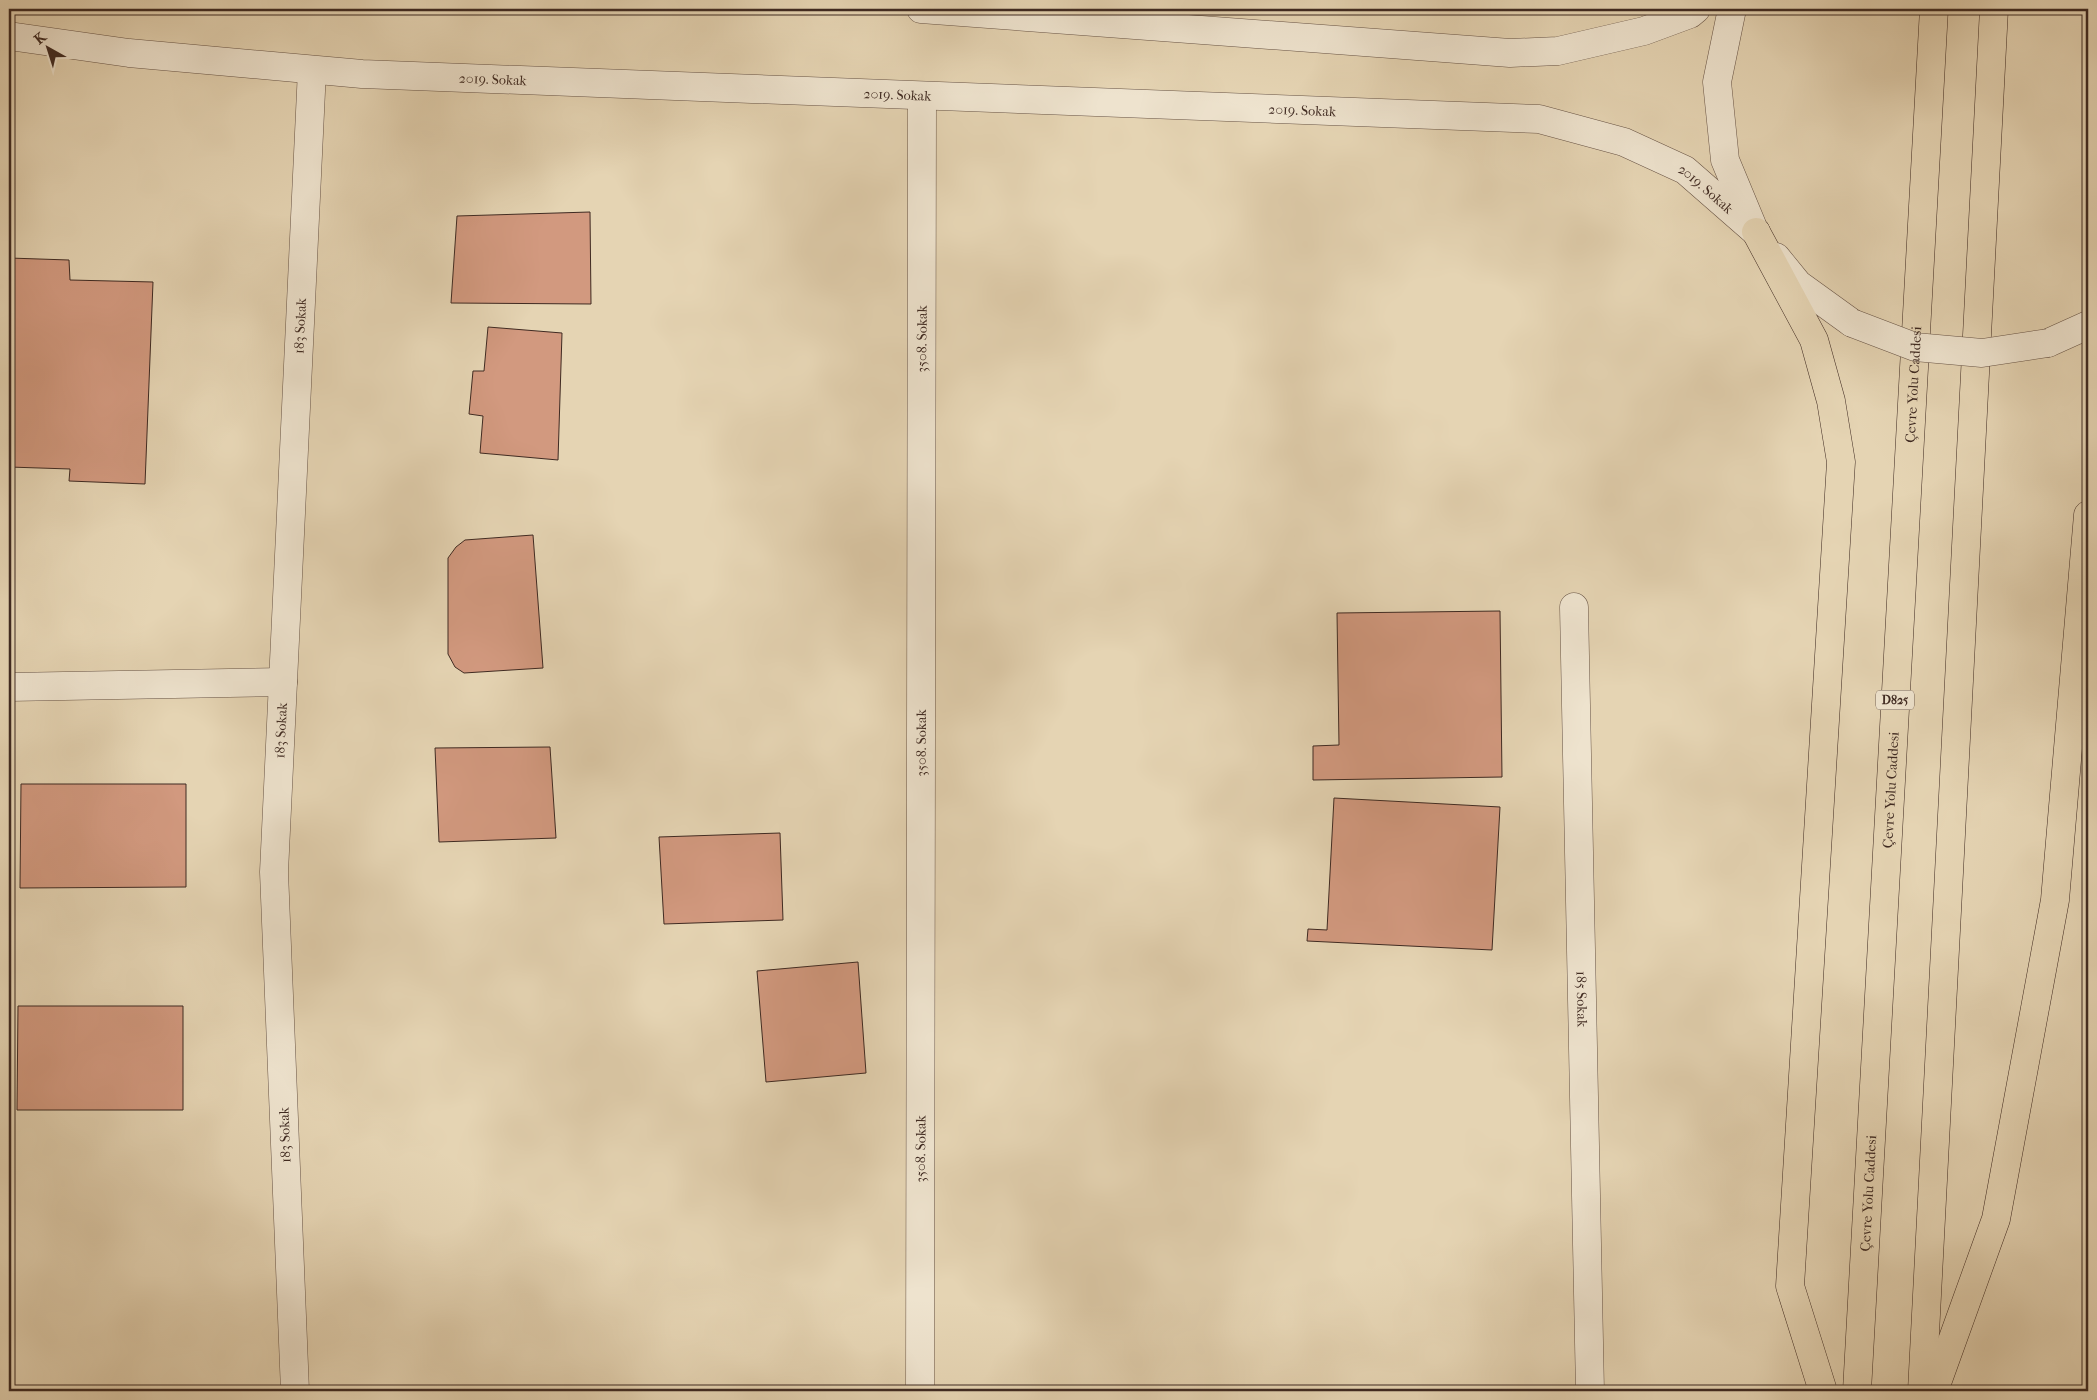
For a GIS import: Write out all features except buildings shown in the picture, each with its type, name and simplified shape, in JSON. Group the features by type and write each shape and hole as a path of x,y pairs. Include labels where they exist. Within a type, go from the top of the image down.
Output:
{"highway":[{"name":"Çevre Yolu Caddesi","path":"1857,1391 1934,9"},
{"path":"1922,1391 1994,9"},
{"path":"1756,232 1814,340 1832,401 1841,462 1790,1286 1823,1391"},
{"path":"1934,1391 1996,1219 2054,900 2088,515"}],"street":[{"path":"921,9 1510,52 1558,51 1644,31 1690,14 1696,9"},
{"path":"1732,9 1717,82 1725,160 1756,232 1798,284 1852,323 1915,347 1982,353 2048,343 2088,325"},
{"name":"2019. Sokak","path":"9,36 129,54 362,74 1539,119 1624,142 1685,170 1756,232"},
{"name":"183 Sokak","path":"295,1391 274,872 312,70"},
{"name":"3508. Sokak","path":"920,1391 922,96"},
{"name":"185 Sokak","path":"1574,607 1590,1391"},
{"path":"9,687 283,682"}]}
